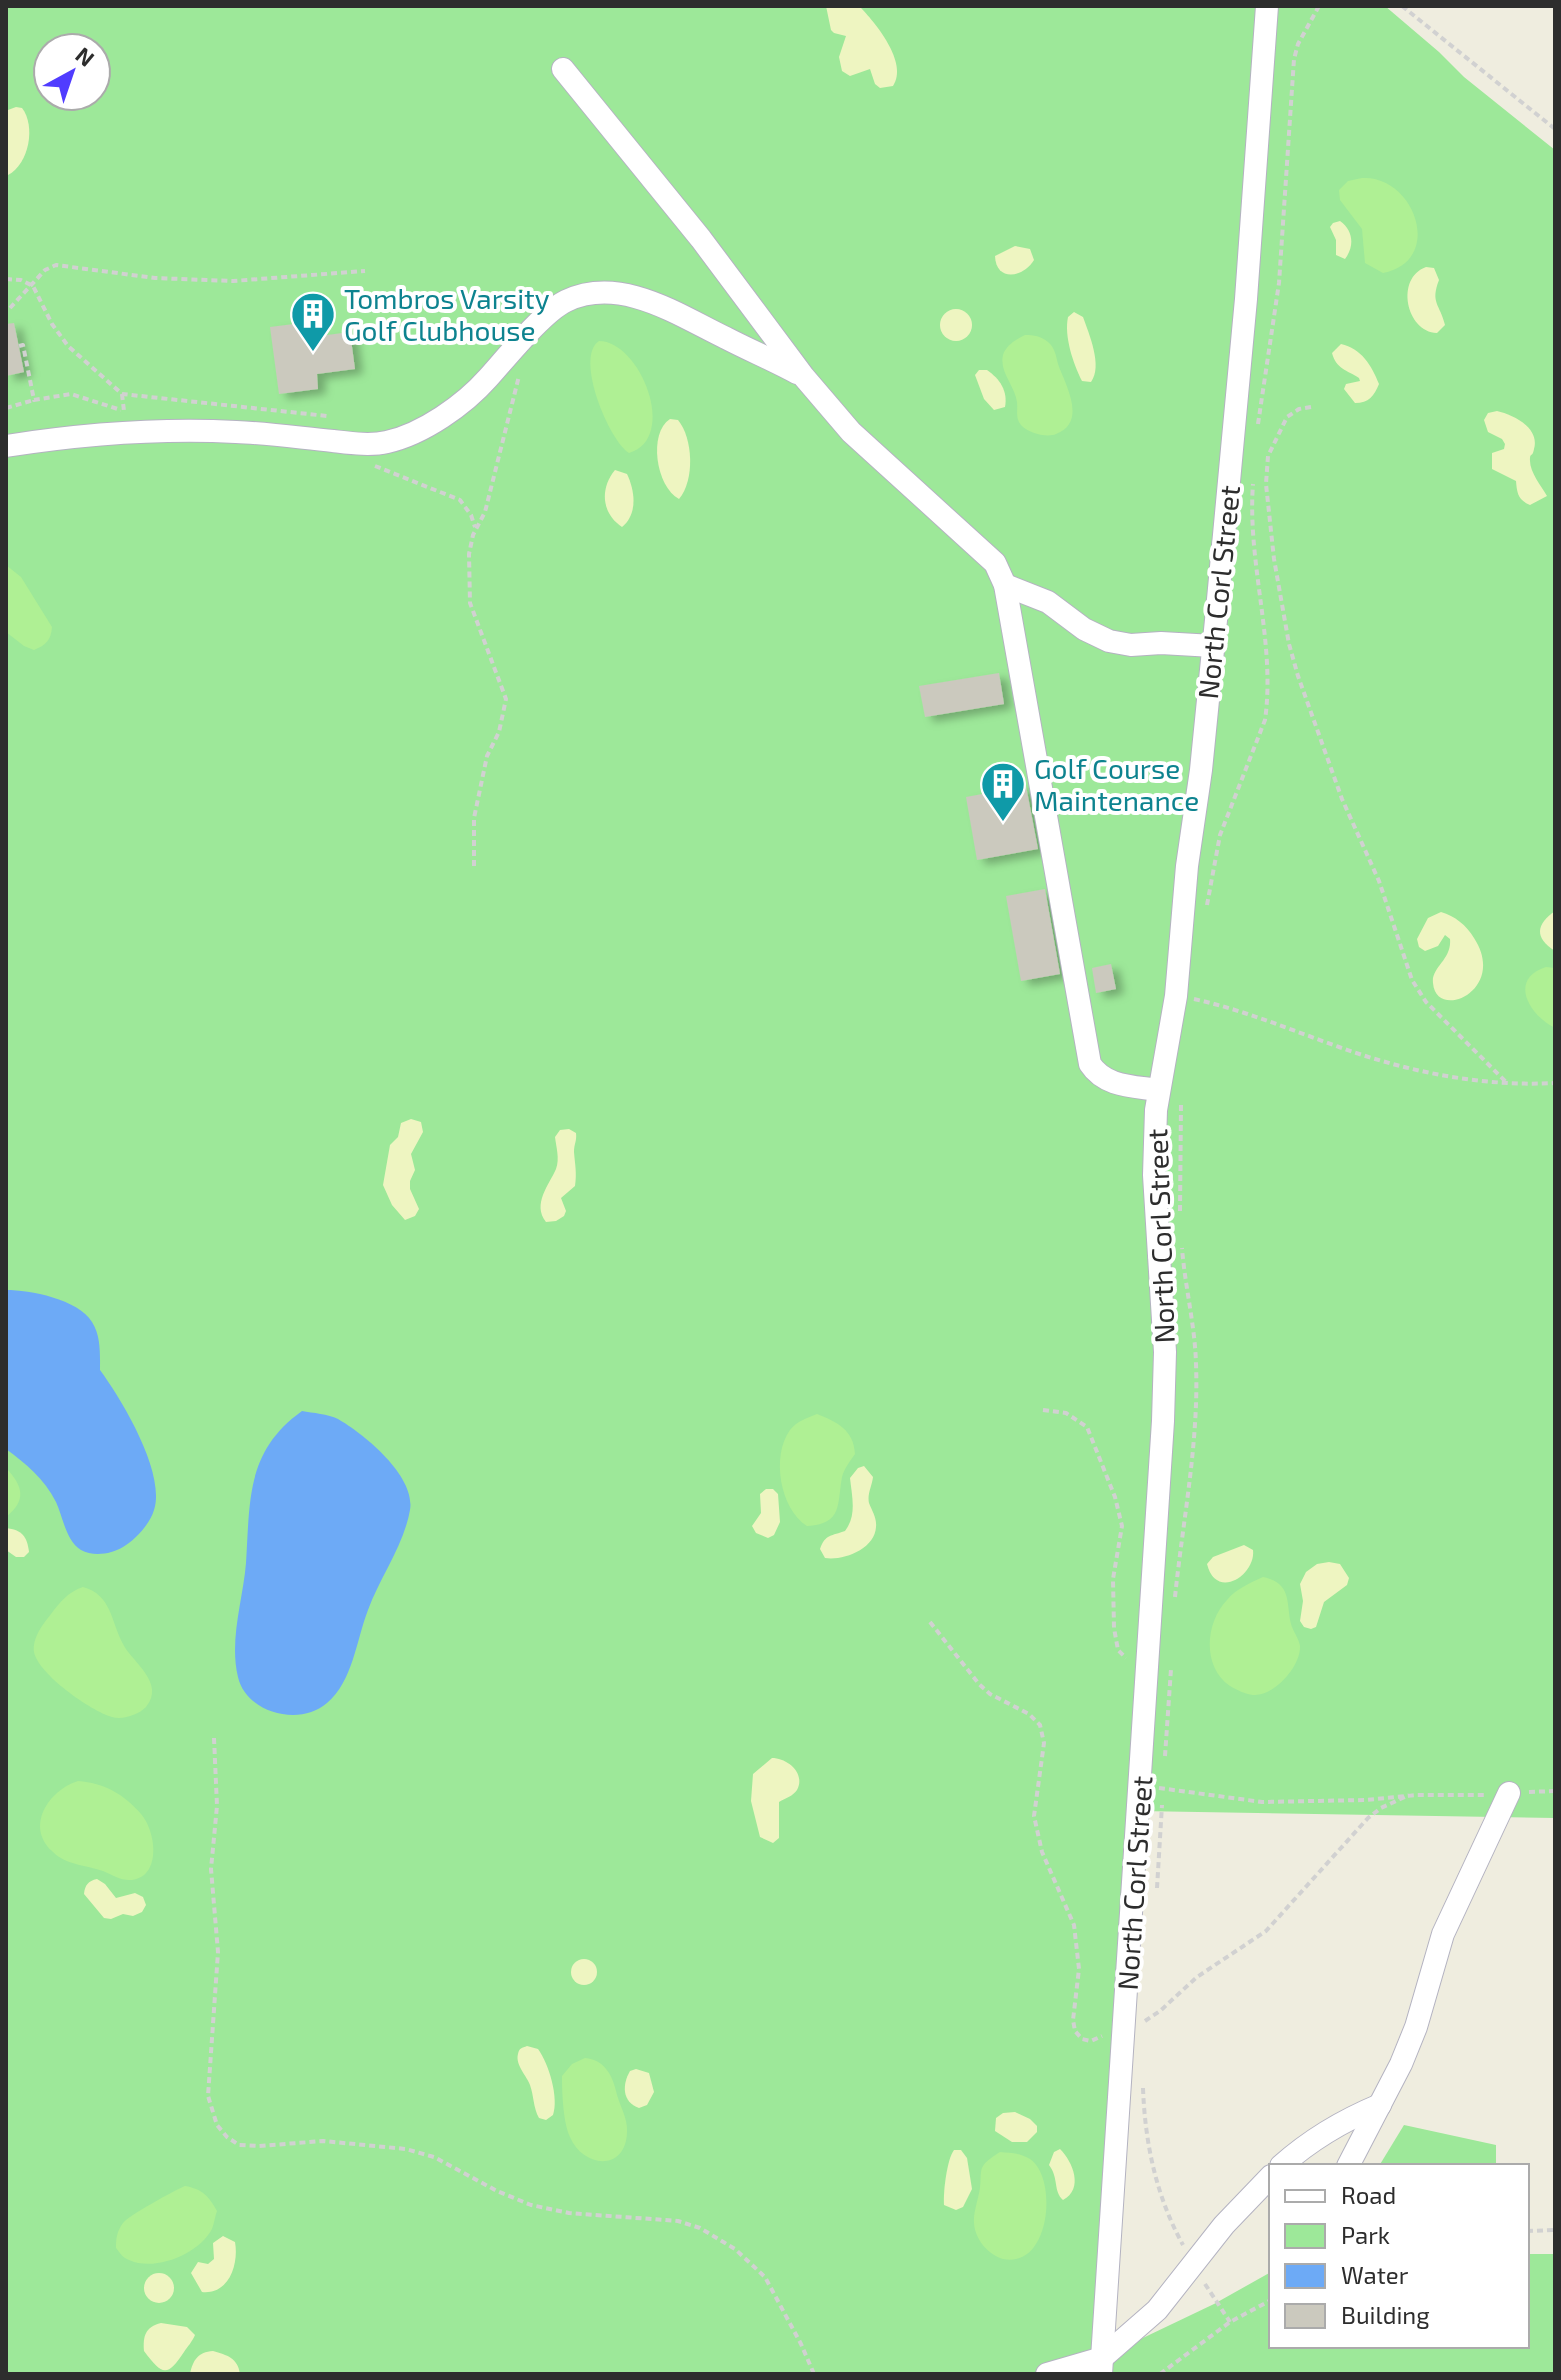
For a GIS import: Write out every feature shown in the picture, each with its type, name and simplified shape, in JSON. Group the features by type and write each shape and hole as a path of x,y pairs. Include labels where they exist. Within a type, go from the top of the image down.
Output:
{"street":[{"name":"North Corl Street","path":"1102,2366 1165,1352 1154,1175 1158,1090 1187,998 1187,866 1201,770 1246,299 1267,6"},
{"path":"563,69 701,239 804,377 851,432 995,563 1005,585 1090,1064 1097,1075 1108,1081 1158,1090"},
{"path":"6,446 126,421 353,443 387,442 456,408 515,351 535,326 564,302 580,296 619,295 643,299 804,377"},
{"path":"1005,585 1048,602 1084,629 1109,641 1131,645 1213,646"},
{"path":"1349,2164 1401,2064 1416,2027 1443,1934 1509,1793"},
{"path":"1284,2164 1355,2115 1380,2105"},
{"path":"1047,2374 1102,2366 1157,2310 1224,2225 1269,2178"}],"path":[{"path":"1258,428 1279,283 1294,59 1298,44 1319,6"},
{"path":"1402,6 1555,129"},
{"path":"10,308 45,270 56,265 155,278 233,281 365,271"},
{"path":"6,279 31,284 38,292 52,324 68,346 122,394 339,418"},
{"path":"19,346 23,345 34,400"},
{"path":"474,866 474,818 487,756 499,732 506,699 470,603 469,554 485,512 514,405 519,374 519,359 515,351"},
{"path":"6,408 71,394 126,421"},
{"path":"122,394 126,421"},
{"path":"1311,407 1299,409 1287,417 1268,456 1266,484 1274,559 1298,676 1342,799 1379,881 1412,980 1426,1002 1508,1084"},
{"path":"364,461 460,500 476,529"},
{"path":"1206,911 1220,835 1239,792 1267,708 1266,657 1253,558 1253,480"},
{"path":"1187,998 1262,1018 1370,1057 1456,1077 1508,1084 1555,1083"},
{"path":"1187,998 1196,1013"},
{"path":"1180,1213 1183,1093"},
{"path":"1175,1606 1195,1438 1196,1394 1194,1330 1182,1243"},
{"path":"1043,1410 1054,1410 1077,1419 1087,1427 1115,1497 1122,1526 1113,1579 1118,1650 1129,1660 1148,1659"},
{"path":"1165,1761 1171,1664"},
{"path":"214,1738 217,1806 211,1869 218,1952 208,2096 217,2125 227,2137 239,2145 323,2141 406,2149 434,2157 497,2191 531,2205 582,2215 678,2221 700,2228 735,2249 765,2277 814,2374"},
{"path":"1140,1786 1262,1802 1555,1791"},
{"path":"1157,1888 1163,1788"},
{"path":"1145,2021 1147,2008"},
{"path":"1143,2080 1144,2121 1163,2202 1193,2264 1230,2322"},
{"path":"1529,2231 1555,2230"},
{"path":"1160,2374 1230,2322 1269,2301"}],"green space":[{"path":"6,6 1385,6 1464,77 1555,150 1555,1818 1139,1811 1103,2357 1214,2304 1269,2273 1269,2348 1529,2348 1529,2254 1555,2254 1555,2374 6,2374"},
{"path":"1362,178 1381,181 1396,190 1416,220 1418,237 1413,253 1402,265 1383,273 1365,263 1362,229 1340,200 1339,190 1348,181"},
{"path":"1025,335 1040,337 1050,344 1069,392 1073,412 1071,421 1056,434 1033,432 1024,428 1018,420 1016,396 1002,361 1007,348"},
{"path":"599,341 614,345 628,356 640,372 648,391 652,411 651,429 644,444 629,453 612,433 592,380 592,350"},
{"path":"6,565 21,577 52,627 47,642 34,650 6,632"},
{"path":"1546,967 1555,968 1555,1028 1537,1015 1526,997 1528,980"},
{"path":"817,1414 838,1424 848,1433 855,1454 843,1474 833,1517 807,1526 790,1507 785,1495 781,1481 781,1454 790,1430 802,1420"},
{"path":"6,1468 19,1487 20,1499 6,1517"},
{"path":"1263,1577 1279,1584 1286,1594 1291,1624 1300,1646 1296,1663 1284,1679 1269,1691 1253,1695 1244,1693 1221,1678 1211,1657 1211,1632 1214,1620 1227,1600 1239,1589"},
{"path":"83,1587 100,1596 105,1603 127,1651 150,1681 151,1698 146,1707 135,1714 116,1718 92,1707 55,1681 34,1652 36,1636 48,1618 65,1598"},
{"path":"78,1781 113,1791 141,1814 153,1841 152,1862 142,1877 124,1880 69,1862 57,1856 44,1841 41,1820 44,1810 58,1792"},
{"path":"585,2058 602,2065 609,2074 626,2122 625,2145 620,2154 603,2161 593,2160 576,2147 568,2131 563,2107 562,2076 572,2064"},
{"path":"1404,2125 1496,2145 1496,2164 1380,2164"},
{"path":"1000,2152 1030,2159 1044,2181 1046,2197 1043,2229 1037,2243 1028,2253 1008,2260 994,2255 982,2244 974,2223 982,2168"},
{"path":"185,2186 204,2194 217,2211 206,2238 187,2253 163,2262 139,2263 123,2257 116,2248 117,2235 123,2223"}],"sand":[{"path":"826,6 859,6 873,22 888,43 897,66 893,86 880,88 875,84 870,69 850,76 842,71 839,57 846,36 831,30"},
{"path":"22,108 29,125 28,144 21,162 8,175 6,116 8,110"},
{"path":"1340,221 1351,238 1345,259 1336,255 1336,240 1330,227"},
{"path":"1015,246 1030,249 1034,260 1017,274 1005,273 1000,270 995,256"},
{"path":"1426,267 1434,268 1439,280 1436,299 1445,325 1437,333 1418,324 1408,304 1410,282 1416,273"},
{"path":"956,309 968,313 972,325 968,337 956,341 944,337 940,325 944,313"},
{"path":"1074,312 1083,317 1094,350 1096,367 1091,382 1082,381 1070,349 1067,324 1068,317"},
{"path":"1341,344 1354,349 1365,359 1379,384 1373,395 1364,402 1355,403 1344,389 1346,384 1360,381 1339,366 1334,358 1332,353"},
{"path":"979,370 987,370 999,381 1004,391 1005,407 994,410 984,399 975,375"},
{"path":"1497,411 1518,419 1533,435 1535,442 1530,465 1547,496 1530,505 1519,496 1516,481 1492,469 1492,453 1504,449 1505,444 1488,432 1484,420 1488,413"},
{"path":"670,419 678,420 689,448 688,481 679,499 665,483 658,460 659,436"},
{"path":"615,470 627,474 633,495 631,516 622,527 610,515 605,500 607,485"},
{"path":"1555,911 1555,951 1543,941 1540,931 1544,921"},
{"path":"1441,912 1467,929 1482,956 1482,972 1477,985 1456,1000 1445,1000 1437,994 1433,983 1435,972 1448,952 1450,939 1445,935 1438,946 1425,951 1419,947 1417,939 1428,918"},
{"path":"411,1119 421,1122 423,1132 411,1154 415,1170 410,1189 419,1209 415,1216 405,1220 392,1205 383,1185 390,1145 398,1137 401,1123"},
{"path":"569,1129 576,1133 575,1186 561,1198 566,1211 564,1216 546,1222 541,1202 557,1165 555,1137 560,1130"},
{"path":"864,1466 873,1477 869,1503 876,1521 874,1535 857,1552 840,1558 825,1558 820,1549 824,1541 845,1531 849,1525 853,1506 850,1478"},
{"path":"766,1489 773,1489 778,1494 780,1522 774,1535 768,1538 756,1533 752,1526 761,1513 760,1494"},
{"path":"6,1528 20,1532 25,1538 29,1552 24,1557 16,1557 6,1550"},
{"path":"1244,1545 1253,1550 1248,1568 1234,1580 1218,1581 1207,1564 1213,1557"},
{"path":"1317,1564 1340,1564 1349,1578 1347,1585 1324,1602 1316,1627 1304,1627 1300,1621 1303,1601 1300,1584 1306,1572"},
{"path":"772,1758 789,1764 799,1778 797,1790 779,1802 779,1838 773,1843 760,1837 751,1801 753,1774"},
{"path":"97,1879 116,1898 135,1893 143,1897 146,1905 142,1912 133,1916 123,1914 111,1919 104,1918 84,1894 88,1884"},
{"path":"584,1959 593,1963 597,1972 593,1981 584,1985 575,1981 571,1972 575,1963"},
{"path":"527,2046 538,2049 552,2081 555,2108 553,2115 546,2120 539,2118 530,2085 518,2062 519,2050"},
{"path":"636,2069 649,2073 654,2092 647,2105 639,2108 629,2102 625,2092 627,2076"},
{"path":"1015,2112 1037,2126 1037,2132 1027,2142 1012,2142 995,2131 996,2118 1003,2113"},
{"path":"1060,2149 1069,2161 1075,2182 1063,2200 1049,2165 1054,2152"},
{"path":"954,2150 961,2150 967,2158 972,2189 963,2207 956,2210 944,2205 946,2176"},
{"path":"223,2236 235,2242 235,2260 230,2276 219,2289 202,2292 191,2273 198,2262 208,2264 214,2259 213,2243"},
{"path":"159,2273 170,2277 174,2288 170,2299 159,2303 148,2299 144,2288 148,2277"},
{"path":"161,2323 187,2327 195,2335 173,2366 164,2370 155,2365 144,2351 146,2333"},
{"path":"213,2351 234,2361 240,2374 190,2374 197,2358"}],"water":[{"path":"6,1290 40,1294 65,1302 85,1314 95,1327 100,1370 140,1437 154,1477 156,1495 154,1510 146,1526 119,1549 97,1554 76,1546 46,1486 6,1449"},
{"path":"302,1411 338,1419 374,1445 397,1470 405,1484 410,1497 410,1510 403,1536 368,1610 343,1684 327,1703 316,1710 289,1715 251,1700 238,1677 235,1649 254,1478 270,1443"}],"building":[{"name":"Tombros Varsity Golf Clubhouse","path":"310,322 312,337 350,332 355,369 317,374 318,389 279,394 270,327"},
{"path":"14,323 24,372 6,376 6,324"},
{"path":"999,673 1004,704 925,717 919,686"},
{"name":"Golf Course Maintenance","path":"1026,786 1038,849 977,860 966,797"},
{"path":"1045,889 1060,974 1021,981 1006,896"},
{"path":"1111,964 1116,989 1096,993 1092,968"}],"place":[{"name":"Tombros Varsity Golf Clubhouse","path":"313,353"},
{"name":"Golf Course Maintenance","path":"1003,823"}]}
